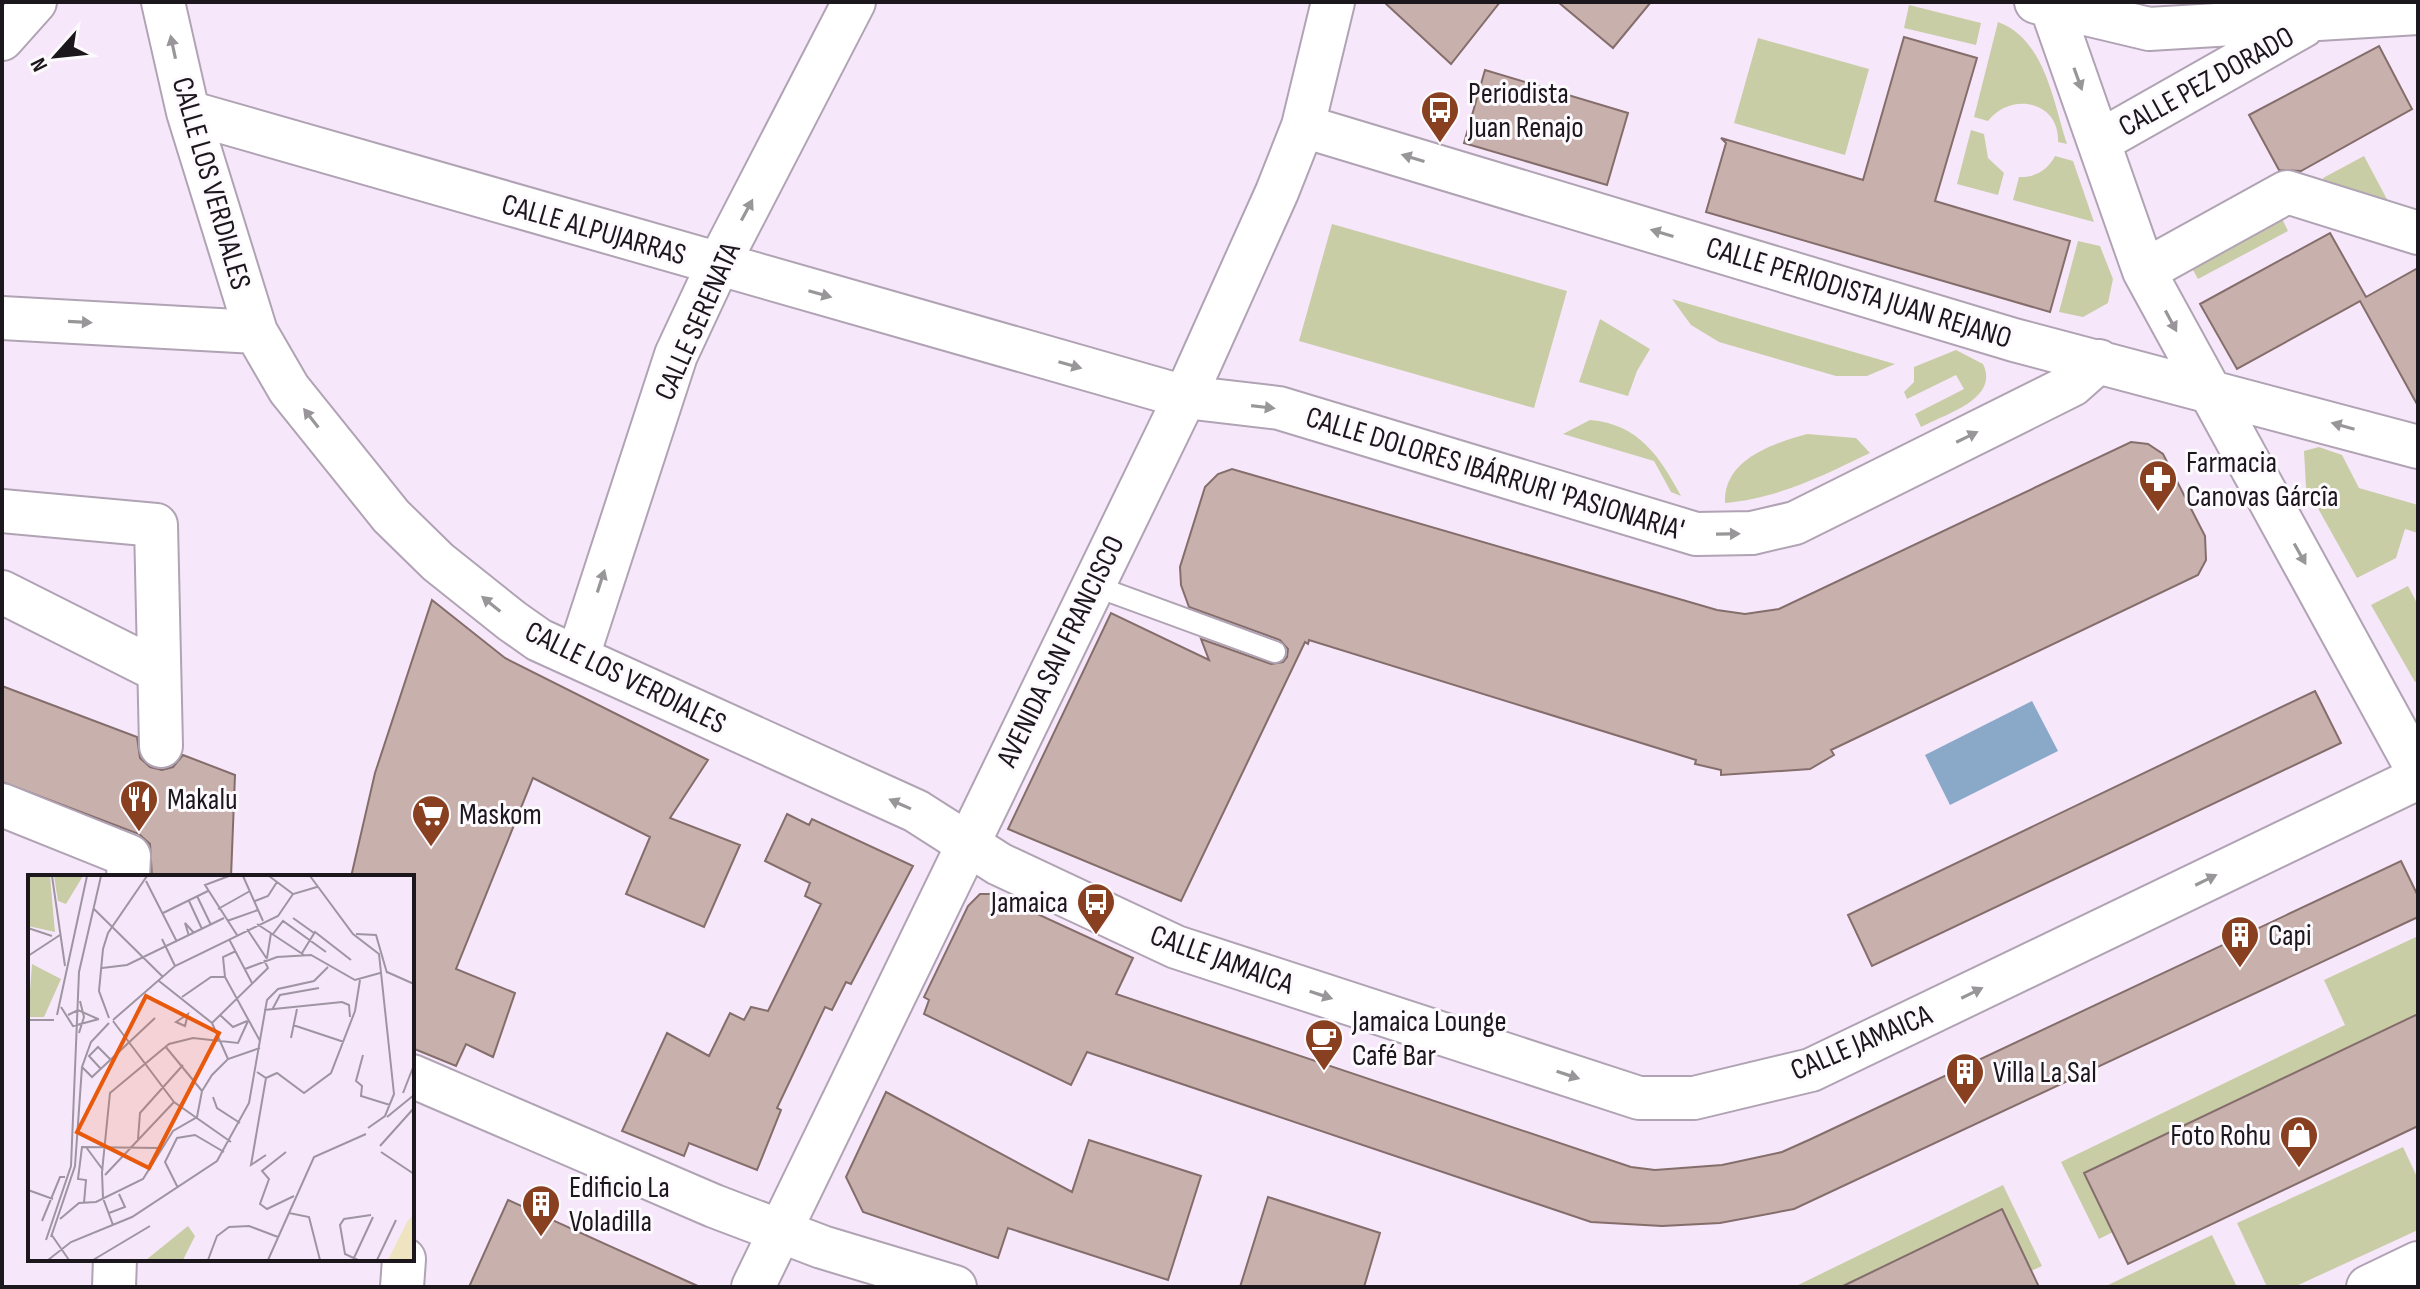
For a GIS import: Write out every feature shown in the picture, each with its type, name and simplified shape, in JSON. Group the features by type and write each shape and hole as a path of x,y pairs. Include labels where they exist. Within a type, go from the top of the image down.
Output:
{"street":[{"path":"2,39 35,2"},
{"name":"CALLE LOS VERDIALES","path":"163,2 188,112 256,332 289,389 391,516 438,562 539,640 916,811 966,845"},
{"name":"CALLE SERENATA","path":"578,656 676,355 718,265 854,2"},
{"name":"AVENIDA SAN FRANCISCO","path":"753,1287 1185,397 1277,192 1303,126 1333,2"},
{"path":"2044,4 2100,141 2144,271 2418,771"},
{"name":"CALLE PEZ DORADO","path":"2044,4 2149,29 2311,22 2418,13"},
{"name":"CALLE PEZ DORADO","path":"2100,141 2311,22"},
{"name":"CALLE ALPUJARRAS","path":"188,112 1185,397"},
{"name":"CALLE PERIODISTA JUAN REJANO","path":"1303,126 2014,340 2418,447"},
{"path":"2144,271 2287,192 2418,233"},
{"path":"2,318 256,332"},
{"name":"CALLE DOLORES IBÁRRURI 'PASIONARIA'","path":"1185,397 1279,408 1696,534 1738,534 1795,523 2072,385 2099,361"},
{"path":"2,511 156,525 161,746"},
{"path":"2,592 157,670"},
{"name":"CALLE JAMAICA","path":"966,845 1176,947 1639,1098 1694,1098 1811,1070 2418,778"},
{"path":"2,805 129,856 128,875"},
{"path":"414,1087 780,1232 955,1287"},
{"path":"114,1287 115,1261"},
{"path":"402,1287 404,1261"},
{"path":"2368,1287 2418,1263"}],"lane":[{"path":"1092,585 1275,652"}],"green space":[{"path":"1909,5 1981,23 1976,45 1904,28"},
{"path":"1998,22 2014,30 2037,57 2067,144 2058,142 2051,117 2043,109 2032,105 2008,106 1988,121 1974,117"},
{"path":"1758,38 1869,69 1845,155 1734,123"},
{"path":"1971,130 1984,134 1988,158 2004,173 1998,195 1957,184"},
{"path":"2055,156 2073,161 2094,222 2013,200 2019,177 2040,172"},
{"path":"2364,156 2389,203 2348,225 2323,178"},
{"path":"2276,206 2288,231 2198,279 2184,254"},
{"path":"1332,224 1567,291 1534,408 1299,341"},
{"path":"2078,241 2100,246 2113,279 2108,303 2083,317 2059,312"},
{"path":"1672,299 1895,364 1867,376 1836,376 1719,342 1691,325"},
{"path":"1600,319 1650,349 1637,371 1628,396 1579,382"},
{"path":"1956,350 1983,364 1986,376 1984,387 1956,411 1921,427 1915,414 1964,389 1956,375 1907,399 1904,392 1914,382 1914,367"},
{"path":"1590,420 1622,428 1646,445 1665,468 1681,496 1671,492 1654,461 1563,434"},
{"path":"1807,434 1856,438 1870,453 1782,491 1725,503 1732,475 1741,464 1766,448"},
{"path":"2319,447 2342,455 2359,488 2418,505 2418,533 2405,529 2396,558 2357,578 2306,487 2304,451"},
{"path":"2408,586 2418,605 2418,680 2415,682 2371,605"},
{"path":"2418,936 2418,1014 2085,1173 2113,1232 2099,1239 2061,1162 2345,1025 2324,980"},
{"path":"2403,1147 2418,1179 2418,1230 2294,1287 2267,1287 2237,1223"},
{"path":"2003,1185 2042,1266 2031,1271 2002,1210 1841,1287 1794,1287"},
{"path":"2212,1235 2237,1287 2104,1287"}],"water":[{"path":"2032,701 2058,751 1950,805 1925,755"}],"building":[{"path":"1384,2 1500,2 1451,64"},
{"path":"1558,2 1651,2 1613,48"},
{"path":"1904,37 1977,58 1935,201 2070,241 2050,312 1706,212 1726,143 1721,138 1863,180"},
{"path":"2379,46 2412,109 2301,171 2279,170 2249,115"},
{"path":"1485,70 1628,113 1607,185 1464,143"},
{"path":"2330,233 2366,297 2418,268 2418,406 2360,301 2237,369 2200,304"},
{"path":"2131,442 2148,444 2163,454 2205,536 2206,560 2198,575 1831,750 1834,755 1810,769 1721,775 1721,770 1695,764 1696,760 1309,640 1308,644 1305,642 1181,901 1008,829 1111,613 1209,660 1201,639 1271,664 1283,662 1287,657 1288,649 1280,640 1189,607 1181,585 1180,567 1205,487 1218,474 1232,469 1717,610 1745,614 1779,609"},
{"path":"432,600 505,658 708,760 670,818 740,845 704,927 626,894 650,837 533,778 456,969 515,993 493,1057 466,1044 456,1066 414,1049 414,875 351,875 375,773"},
{"path":"2,686 137,737 140,758 150,767 162,770 173,767 183,755 235,775 231,875 152,875 150,844 139,834 2,782"},
{"path":"2315,691 2341,743 1872,966 1848,915"},
{"path":"787,814 809,825 812,819 913,866 851,984 846,982 832,1010 825,1007 777,1108 781,1110 757,1170 689,1143 684,1156 622,1131 667,1033 709,1056 730,1013 744,1020 751,1007 768,1011 821,904 805,896 810,883 765,861"},
{"path":"2401,861 2418,896 2418,917 1794,1209 1720,1223 1662,1226 1591,1222 1087,1052 1071,1085 924,1014 929,1000 924,997 968,906 980,894 994,894 1133,958 1116,994 1631,1167 1655,1170 1722,1165 1782,1152"},
{"path":"2418,1014 2418,1126 2128,1264 2084,1173"},
{"path":"886,1092 1072,1192 1089,1140 1201,1176 1168,1280 1008,1228 998,1258 863,1212 846,1177"},
{"path":"1268,1197 1380,1233 1364,1287 1240,1287"},
{"name":"Edificio La Voladilla","path":"508,1200 700,1287 469,1287"},
{"path":"2002,1209 2039,1287 1841,1287"}],"place":[{"name":"Periodista Juan Renajo","path":"1440,144"},
{"name":"Farmacia Canovas Gárcîa","path":"2158,513"},
{"name":"Makalu","path":"139,833"},
{"name":"Maskom","path":"431,848"},
{"name":"Jamaica","path":"1096,936"},
{"name":"Capi","path":"2240,969"},
{"name":"Jamaica Lounge Café Bar","path":"1324,1072"},
{"name":"Villa La Sal","path":"1965,1106"},
{"name":"Foto Rohu","path":"2299,1169"},
{"name":"Edificio La Voladilla","path":"541,1238"}]}
